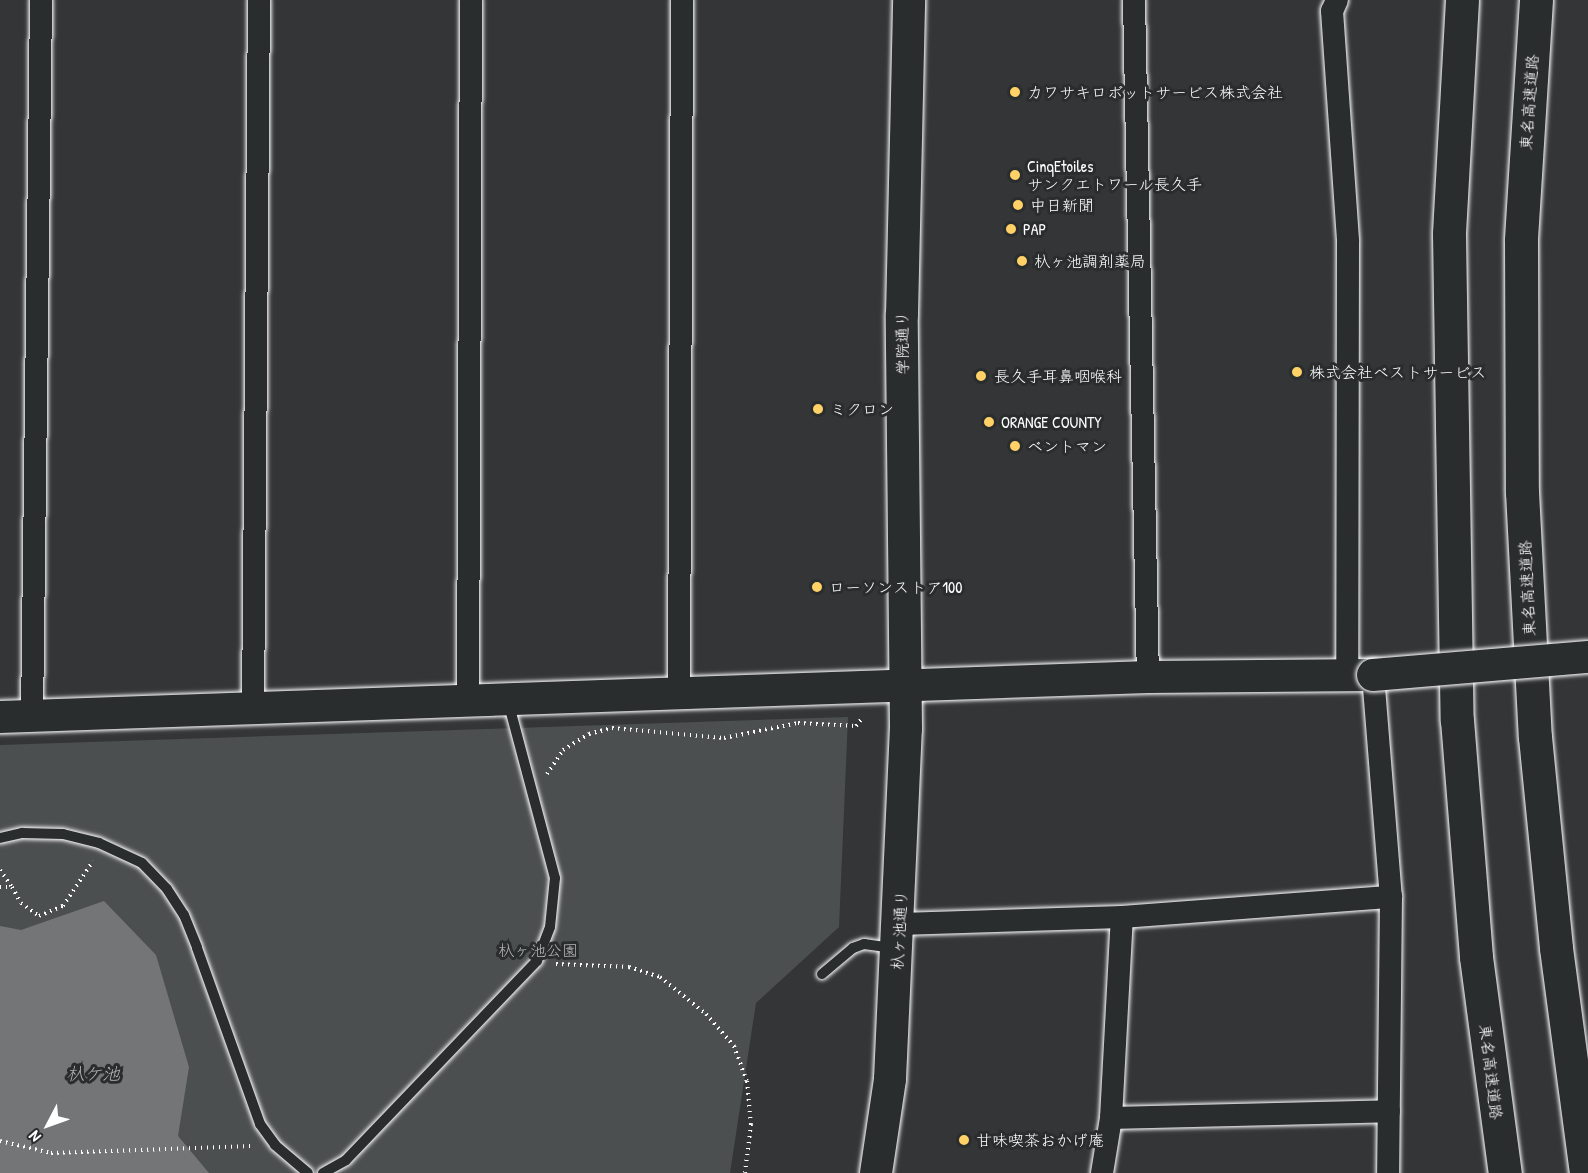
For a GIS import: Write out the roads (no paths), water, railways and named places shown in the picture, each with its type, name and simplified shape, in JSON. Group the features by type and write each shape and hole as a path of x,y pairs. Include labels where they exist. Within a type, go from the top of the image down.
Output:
{"highway":[{"name":"東名高速道路","path":"1462,0 1449,234 1456,720 1476,957 1505,1173"},
{"name":"東名高速道路","path":"1536,0 1521,241 1522,492 1535,737 1556,948 1586,1173"}],"street":[{"path":"32,717 41,0"},
{"path":"253,711 259,0"},
{"path":"468,702 471,0"},
{"path":"679,694 682,0"},
{"name":"学院通り","path":"908,686 902,315 909,0"},
{"path":"1134,0 1148,677"},
{"path":"1337,0 1332,11 1348,241 1360,675 1391,897 1388,1173"},
{"path":"0,717 253,711 1148,677 1360,675 1588,657"},
{"name":"杁ヶ池通り","path":"876,1173 890,1079 899,936 908,686"},
{"path":"899,936 1391,897"},
{"path":"1102,1173 1111,1118 1122,917"},
{"path":"1111,1118 1389,1111"}],"lane":[{"path":"323,1173 346,1160 537,961 556,898 555,878 534,795 522,764 508,700"},
{"path":"0,838 22,833 63,834 99,843 142,863 167,889 184,915 260,1124 275,1145 308,1173"},
{"path":"822,974 853,948 899,936"}],"water":[{"name":"杁ケ池","path":"104,901 156,955 189,1067 178,1136 209,1173 0,1173 0,926 21,930"}],"place":[{"name":"カワサキロボットサービス株式会社","path":"1015,92"},
{"name":"CinqEtoiles サンクエトワール長久手","path":"1015,175"},
{"name":"中日新聞","path":"1018,205"},
{"name":"PAP","path":"1011,229"},
{"name":"杁ヶ池調剤薬局","path":"1022,261"},
{"name":"株式会社ベストサービス","path":"1297,372"},
{"name":"長久手耳鼻咽喉科","path":"981,376"},
{"name":"ミクロン","path":"818,409"},
{"name":"ORANGE COUNTY","path":"989,422"},
{"name":"ベントマン","path":"1015,446"},
{"name":"ローソンストア100","path":"817,587"},
{"name":"甘味喫茶おかげ庵","path":"964,1140"}],"park label":[{"name":"杁ヶ池公園","path":"538,950"}]}
